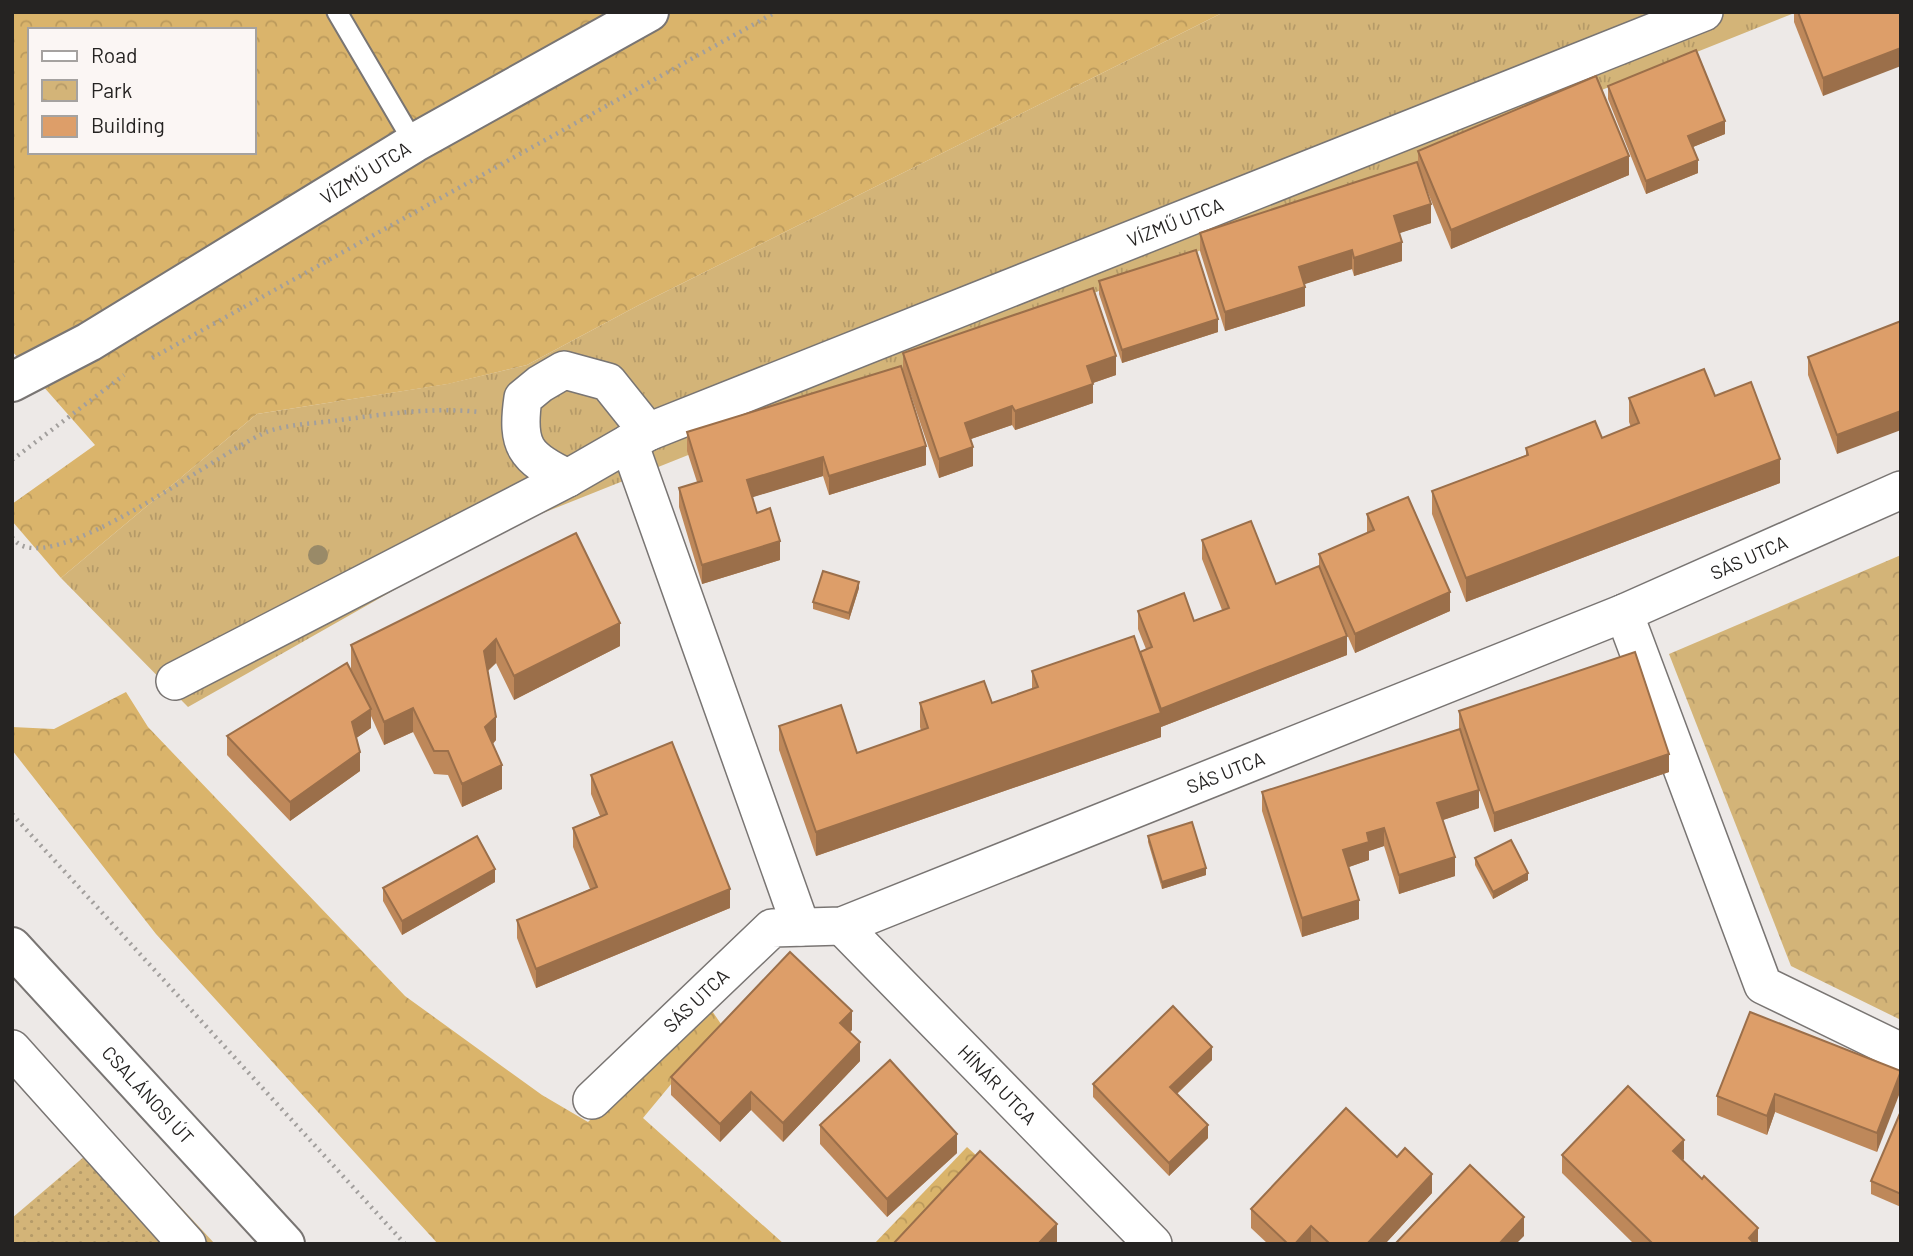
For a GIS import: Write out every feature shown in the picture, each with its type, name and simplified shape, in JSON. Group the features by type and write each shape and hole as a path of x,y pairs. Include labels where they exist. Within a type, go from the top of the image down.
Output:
{"main road":[{"name":"VÍZMŰ UTCA","path":"89,342 414,143 649,12"},
{"path":"12,382 89,342"},
{"path":"12,408 89,342"},
{"name":"CSALÁNOSI ÚT","path":"12,947 285,1244"}],"street":[{"name":"VÍZMŰ UTCA","path":"175,681 568,478 638,438 1704,12"},
{"path":"568,478 542,466 526,452 519,426 523,398 564,370 608,382 638,438 801,927"},
{"name":"SÁS UTCA","path":"592,1100 772,928 842,926 1624,613 1901,490"},
{"path":"1624,613 1763,985 1901,1052"},
{"name":"HÍNÁR UTCA","path":"842,926 1153,1244"},
{"path":"12,1049 187,1244"}],"lane":[{"path":"337,12 414,143"}],"path":[{"path":"143,363 776,12"},
{"path":"12,460 131,370"},
{"path":"12,537 16,544 31,550 57,544 128,515 270,430 397,412 438,411 489,413 519,426"},
{"path":"12,814 405,1244"}],"green space":[{"path":"12,12 1224,12 639,305 527,365 448,384 257,414 61,578 12,521 12,504 95,445 12,351"},
{"path":"1224,12 1797,12 498,531 188,707 61,578 257,414 447,384 527,365 639,305"},
{"path":"1901,555 1901,1020 1791,966 1669,654"},
{"path":"126,692 148,727 405,996 542,1095 588,1122 708,1005 721,1024 643,1118 784,1244 438,1244 156,934 12,750 12,727 54,729"},
{"path":"112,1133 215,1244 12,1244 12,1218"},
{"path":"967,1147 988,1166 924,1244 874,1244"}],"building":[{"path":"1798,12 1901,12 1901,48 1823,78"},
{"path":"1696,50 1725,121 1688,136 1698,160 1646,181 1608,86"},
{"path":"1596,76 1629,156 1451,230 1418,151"},
{"path":"1417,162 1431,204 1394,216 1402,242 1354,258 1352,250 1299,267 1305,287 1225,312 1200,233"},
{"path":"1196,250 1218,319 1122,350 1099,281"},
{"path":"1093,288 1116,356 1087,366 1093,384 1015,411 1012,406 965,423 973,447 939,459 903,353"},
{"path":"1901,321 1901,411 1837,435 1808,357"},
{"path":"901,366 926,446 829,476 823,457 747,480 757,513 770,508 780,541 702,565 679,488 702,481 687,432"},
{"path":"1704,369 1715,396 1751,382 1780,459 1466,578 1432,491 1528,455 1526,448 1595,421 1602,438 1639,423 1629,398"},
{"path":"1408,497 1450,592 1355,634 1319,554 1374,530 1367,514"},
{"path":"1251,521 1276,584 1319,566 1347,636 1161,709 1140,652 1152,647 1138,611 1184,593 1194,621 1229,608 1202,540"},
{"path":"576,533 620,623 514,676 496,639 484,651 496,717 485,727 502,765 462,784 448,751 434,751 413,708 384,722 351,645"},
{"path":"823,571 859,582 849,613 813,602"},
{"path":"1134,636 1161,713 816,832 779,726 841,705 857,753 928,728 920,703 984,681 992,703 1038,687 1032,671"},
{"path":"1635,652 1669,754 1494,813 1459,711"},
{"path":"347,663 371,709 352,722 360,752 290,802 227,736"},
{"path":"1460,729 1479,790 1437,803 1455,857 1399,875 1384,828 1367,833 1369,842 1343,850 1359,900 1302,918 1262,792"},
{"path":"672,742 730,889 536,969 517,920 597,887 573,828 607,814 591,775"},
{"path":"1192,822 1206,868 1162,882 1148,836"},
{"path":"477,836 495,869 402,921 383,888"},
{"path":"1511,840 1528,873 1493,892 1475,858"},
{"path":"790,952 852,1011 840,1023 860,1042 783,1123 751,1092 720,1124 671,1077"},
{"path":"1173,1006 1212,1047 1170,1087 1208,1125 1169,1163 1093,1084"},
{"path":"1750,1012 1901,1071 1877,1133 1775,1094 1767,1116 1717,1096"},
{"path":"890,1060 957,1134 887,1199 820,1125"},
{"path":"1628,1086 1684,1140 1673,1151 1702,1179 1704,1176 1758,1228 1749,1238 1755,1244 1653,1244 1562,1155"},
{"path":"1346,1108 1397,1157 1405,1148 1432,1174 1367,1244 1330,1244 1311,1226 1295,1244 1288,1244 1251,1209"},
{"path":"1901,1111 1901,1194 1871,1181"},
{"path":"980,1151 1057,1224 1038,1244 893,1244"},
{"path":"1470,1165 1524,1217 1499,1244 1395,1244"}]}
